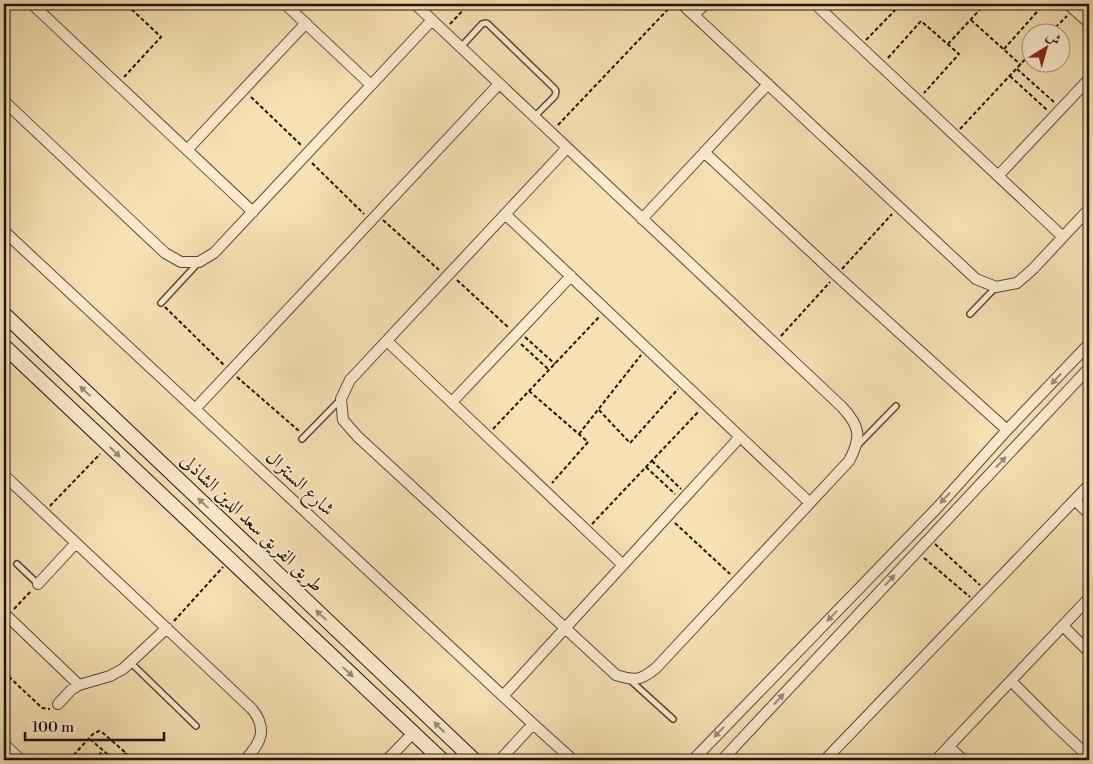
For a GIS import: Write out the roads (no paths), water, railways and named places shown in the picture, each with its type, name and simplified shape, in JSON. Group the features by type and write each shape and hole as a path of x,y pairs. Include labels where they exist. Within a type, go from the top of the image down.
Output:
{"street":[{"path":"32,4 252,212"},
{"path":"285,4 371,85"},
{"path":"415,4 842,407 852,418 858,432 856,448 849,461 656,668 644,677 630,680 616,675 357,436 344,420 341,399 350,380 567,148"},
{"path":"682,4 976,279 996,287 1017,283 1033,269 1089,209"},
{"path":"694,15 705,4"},
{"path":"821,6 881,66 1063,237"},
{"path":"1071,6 1089,23"},
{"path":"4,101 165,253 181,262 199,262 214,253 432,20"},
{"path":"187,150 306,23"},
{"path":"998,176 1089,79"},
{"path":"195,409 499,84"},
{"path":"642,219 768,84"},
{"path":"704,152 1007,430"},
{"path":"505,214 810,503"},
{"name":"شارع السنترال","path":"4,231 573,760"},
{"path":"452,402 571,276"},
{"name":"طريق الفريق سعد الدين الشاذلى","path":"4,314 474,760"},
{"path":"387,341 623,565"},
{"path":"692,760 937,508 1007,430 1089,344"},
{"path":"4,346 442,760"},
{"path":"722,760 1089,368"},
{"path":"503,696 740,437"},
{"path":"4,475 252,709 260,724 260,742 246,760"},
{"path":"825,760 1089,485"},
{"path":"1075,500 1089,514"},
{"path":"38,584 76,544"},
{"path":"242,573 250,577 260,574 264,565 262,559"},
{"path":"274,603 269,592 275,584 283,583 292,588"},
{"path":"936,760 1089,598"},
{"path":"5,615 78,685"},
{"path":"1063,626 1089,652"},
{"path":"58,704 78,685 98,681 110,676 130,662 167,628"},
{"path":"1011,681 1089,756"},
{"path":"500,760 533,724"},
{"path":"386,760 413,733"},
{"path":"4,744 21,760"},
{"path":"948,747 963,760"}],"lane":[{"path":"460,47 482,24 488,24 556,91 555,96 534,117"},
{"path":"161,302 199,262"},
{"path":"970,314 996,287"},
{"path":"302,439 341,399"},
{"path":"856,448 896,406"},
{"path":"17,564 38,584"},
{"path":"130,662 196,726"},
{"path":"630,680 673,719"}]}
